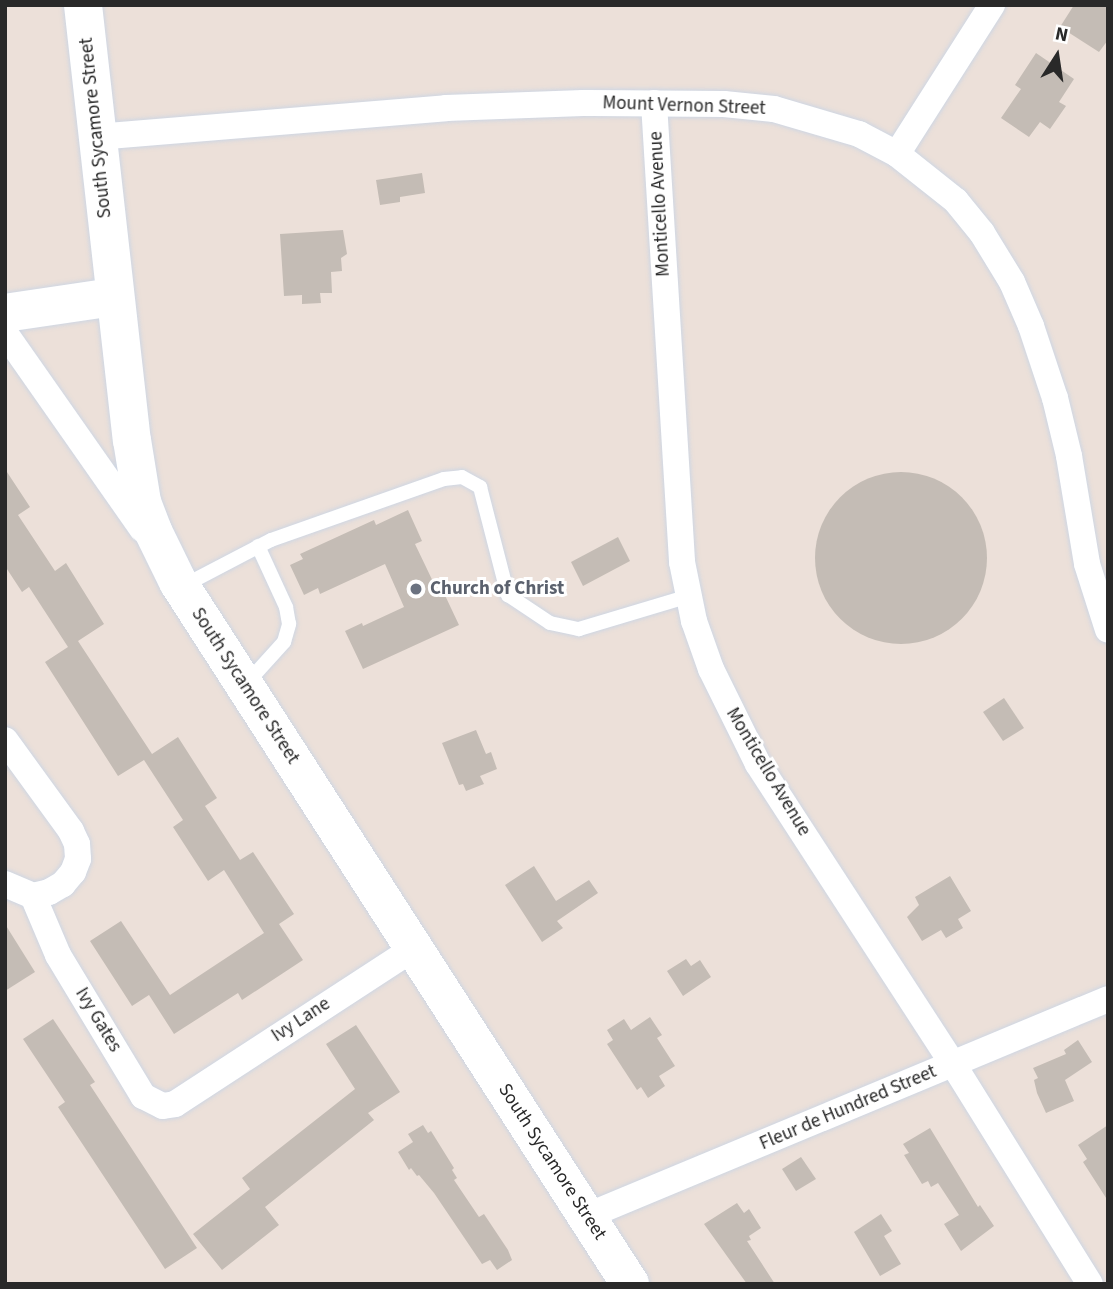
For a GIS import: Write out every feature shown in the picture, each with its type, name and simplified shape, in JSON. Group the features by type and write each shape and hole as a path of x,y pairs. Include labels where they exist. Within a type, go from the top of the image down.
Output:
{"main road":[{"name":"South Sycamore Street","path":"83,6 114,297 142,502 180,584 630,1284"},
{"path":"5,313 114,297"}],"street":[{"path":"897,154 992,5"},
{"name":"Mount Vernon Street","path":"96,137 446,108 654,103 724,104 774,109 859,134 897,154 956,201 982,233 1012,282 1031,326 1055,398 1069,456 1087,564 1108,630"},
{"name":"Monticello Avenue","path":"654,103 674,480 682,562 689,596 711,669 758,764 953,1064 1090,1284"},
{"path":"5,333 180,584"},
{"path":"5,740 77,844 78,859 73,872 63,884 49,892 33,895 5,884"},
{"name":"Ivy Gates","path":"33,895 58,955 143,1097 163,1106 175,1104 190,1094"},
{"name":"Ivy Lane","path":"190,1094 414,948"},
{"name":"Fleur de Hundred Street","path":"587,1216 1108,999"}],"lane":[{"path":"180,584 258,546 444,478 462,477 480,487 508,595 550,623 579,629 689,596"},
{"path":"245,685 284,642 289,624 286,607 258,546"}],"building":[{"path":"1074,5 1108,5 1108,40 1099,52 1060,27"},
{"path":"1036,53 1074,79 1059,102 1066,106 1050,129 1040,122 1029,137 1001,118 1021,89 1015,85"},
{"path":"422,173 425,193 400,197 400,202 380,205 376,180"},
{"path":"343,230 347,254 341,258 342,271 331,272 332,293 320,293 321,303 302,304 302,295 284,296 280,234"},
{"path":"5,469 30,507 18,515 55,571 66,563 104,624 78,641 152,754 178,737 217,798 205,806 240,860 253,852 294,914 279,924 303,960 242,1000 238,993 174,1034 149,995 132,1006 90,941 121,921 170,995 264,933 224,870 208,881 173,827 183,820 144,760 118,776 45,662 68,647 29,587 22,592 5,566"},
{"path":"901,472 934,479 949,486 962,497 973,510 980,525 987,558 980,591 973,606 962,619 949,630 934,637 901,644 868,637 853,630 840,619 829,606 822,591 815,558 822,525 829,510 840,497 853,486 868,479"},
{"name":"Church of Christ","path":"408,510 422,541 415,544 438,592 442,589 459,625 363,669 345,631 362,623 363,626 404,607 385,564 320,594 318,588 304,595 290,565 303,559 300,554 374,520 376,525"},
{"path":"618,537 630,561 583,586 571,562"},
{"path":"1004,698 1024,728 1003,741 983,712"},
{"path":"476,730 486,754 491,752 497,769 480,776 484,784 466,791 463,784 459,785 442,743"},
{"path":"534,866 556,901 589,880 598,893 557,921 563,928 542,942 505,885"},
{"path":"950,876 971,911 958,919 963,928 946,938 941,930 922,941 907,917 919,905 915,897"},
{"path":"5,924 35,972 5,991"},
{"path":"686,959 691,966 700,960 711,977 683,996 667,971"},
{"path":"650,1017 662,1035 657,1038 675,1066 659,1076 665,1086 648,1098 641,1087 637,1090 607,1044 613,1040 607,1030 624,1019 631,1030"},
{"path":"53,1019 95,1082 90,1085 197,1248 165,1269 58,1107 65,1102 23,1039"},
{"path":"356,1025 400,1092 368,1113 374,1120 265,1207 279,1225 222,1270 193,1234 250,1189 242,1178 355,1089 326,1044"},
{"path":"1078,1040 1092,1062 1065,1080 1074,1101 1046,1113 1037,1093 1034,1080 1038,1078 1033,1068 1066,1054 1064,1050"},
{"path":"423,1125 428,1133 431,1131 454,1168 452,1170 457,1178 454,1180 479,1217 484,1214 508,1250 512,1260 497,1270 490,1260 482,1264 434,1193 419,1175 411,1168 409,1170 398,1152 413,1142 408,1134"},
{"path":"1108,1125 1108,1201 1083,1162 1087,1159 1078,1145"},
{"path":"930,1128 978,1207 980,1205 994,1226 961,1251 944,1224 959,1215 938,1183 931,1187 928,1181 922,1184 904,1155 909,1153 903,1144"},
{"path":"801,1157 816,1179 796,1191 782,1169"},
{"path":"737,1203 744,1213 749,1209 761,1228 749,1236 751,1240 747,1241 775,1284 747,1284 704,1224"},
{"path":"881,1214 892,1231 884,1236 901,1264 880,1276 854,1232"}],"place":[{"name":"Church of Christ","path":"416,589"}]}
